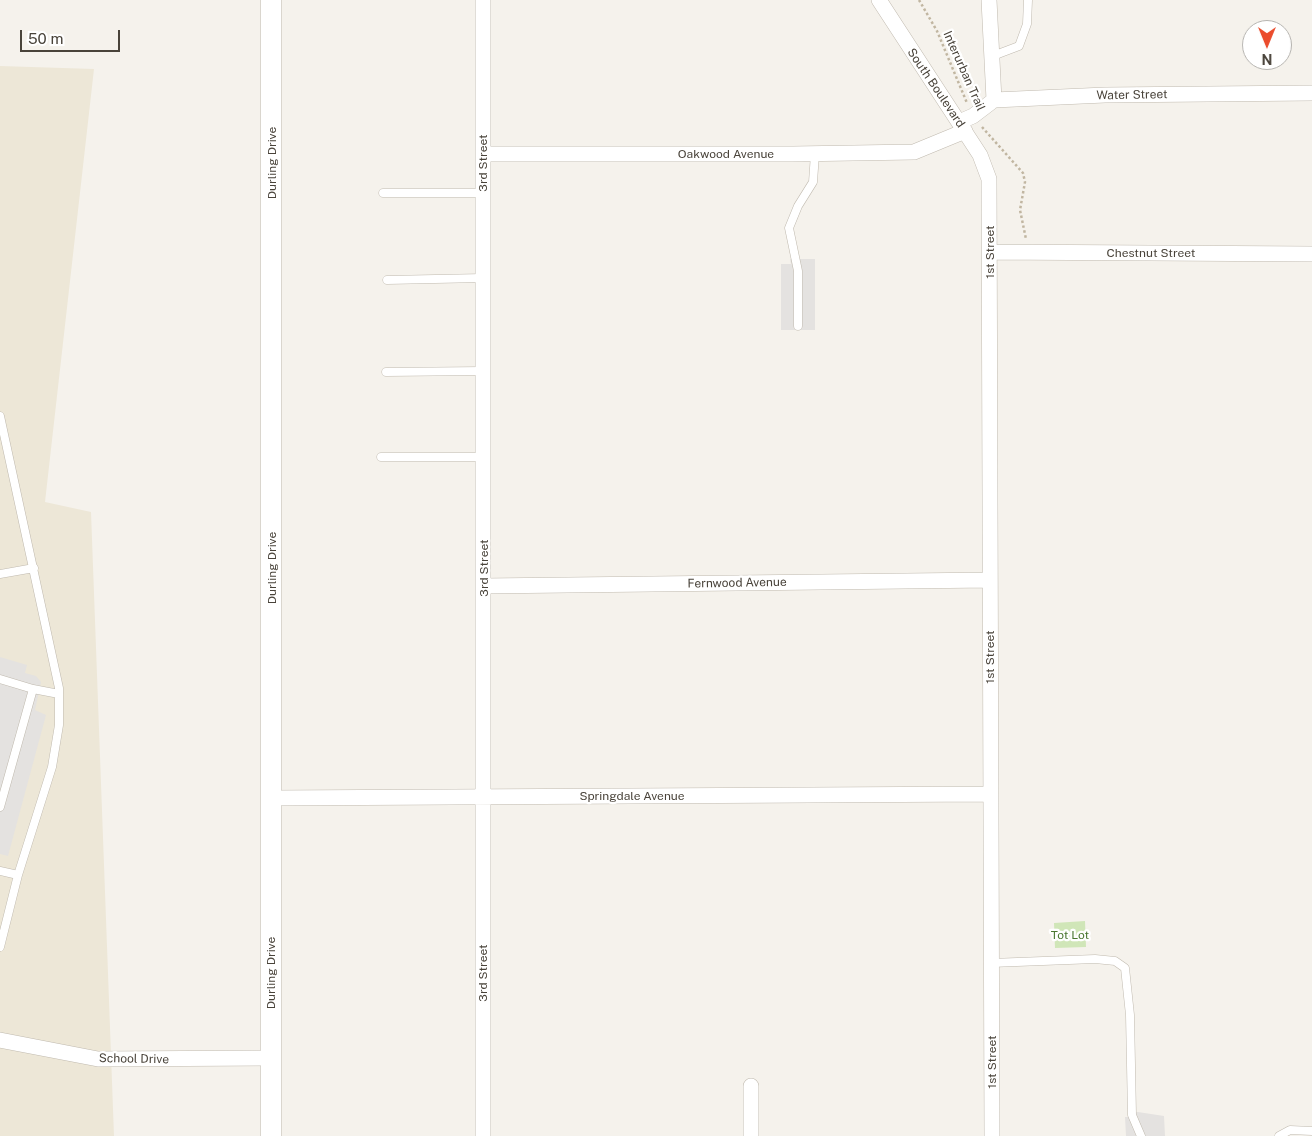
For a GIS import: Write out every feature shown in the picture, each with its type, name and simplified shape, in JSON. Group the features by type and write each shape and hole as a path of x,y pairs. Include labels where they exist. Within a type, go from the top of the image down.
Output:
{"street":[{"name":"Durling Drive","path":"271,0 273,798 271,1136"},
{"name":"3rd Street","path":"483,0 484,586 482,797 484,1136"},
{"name":"South Boulevard","path":"879,0 980,155 989,178"},
{"path":"962,127 994,100 990,57 989,0"},
{"name":"Water Street","path":"994,100 1105,95 1312,93"},
{"name":"Oakwood Avenue","path":"483,154 815,154 914,152 962,127"},
{"name":"1st Street","path":"989,178 992,1136"},
{"name":"Chestnut Street","path":"990,252 1312,254"},
{"name":"Fernwood Avenue","path":"484,586 990,580"},
{"name":"Springdale Avenue","path":"273,798 990,794"},
{"name":"School Drive","path":"0,1040 98,1059 270,1058"},
{"path":"751,1086 751,1136"}],"lane":[{"path":"990,57 1020,46 1027,24 1028,0"},
{"path":"798,326 798,272 789,228 798,206 813,182 815,154"},
{"path":"383,193 483,193"},
{"path":"387,280 483,278"},
{"path":"386,372 483,371"},
{"path":"0,416 34,568 59,694 59,725 52,767 18,875 0,947"},
{"path":"381,457 484,457"},
{"path":"0,574 34,568"},
{"path":"0,679 33,689 59,694"},
{"path":"0,807 33,689"},
{"path":"0,871 18,875"},
{"path":"991,963 1095,958 1115,961 1125,968 1130,1015 1132,1115 1141,1136"},
{"path":"1279,1136 1290,1130 1312,1131"}],"path":[{"name":"Interurban Trail","path":"919,0 937,31 973,116 1023,172 1021,216 1031,252"}],"shaded area":[{"path":"0,66 94,69 45,502 91,512 114,1136 0,1136"},
{"path":"790,259 815,259 815,330 781,330 781,264 791,264"},
{"path":"0,657 27,665 25,673 36,676 41,682 35,710 46,715 8,856 0,854"},
{"path":"1138,1112 1164,1116 1165,1136 1126,1136 1125,1117 1128,1117 1128,1113"}],"green space":[{"name":"Tot Lot","path":"1085,921 1086,947 1055,948 1054,923"}]}
